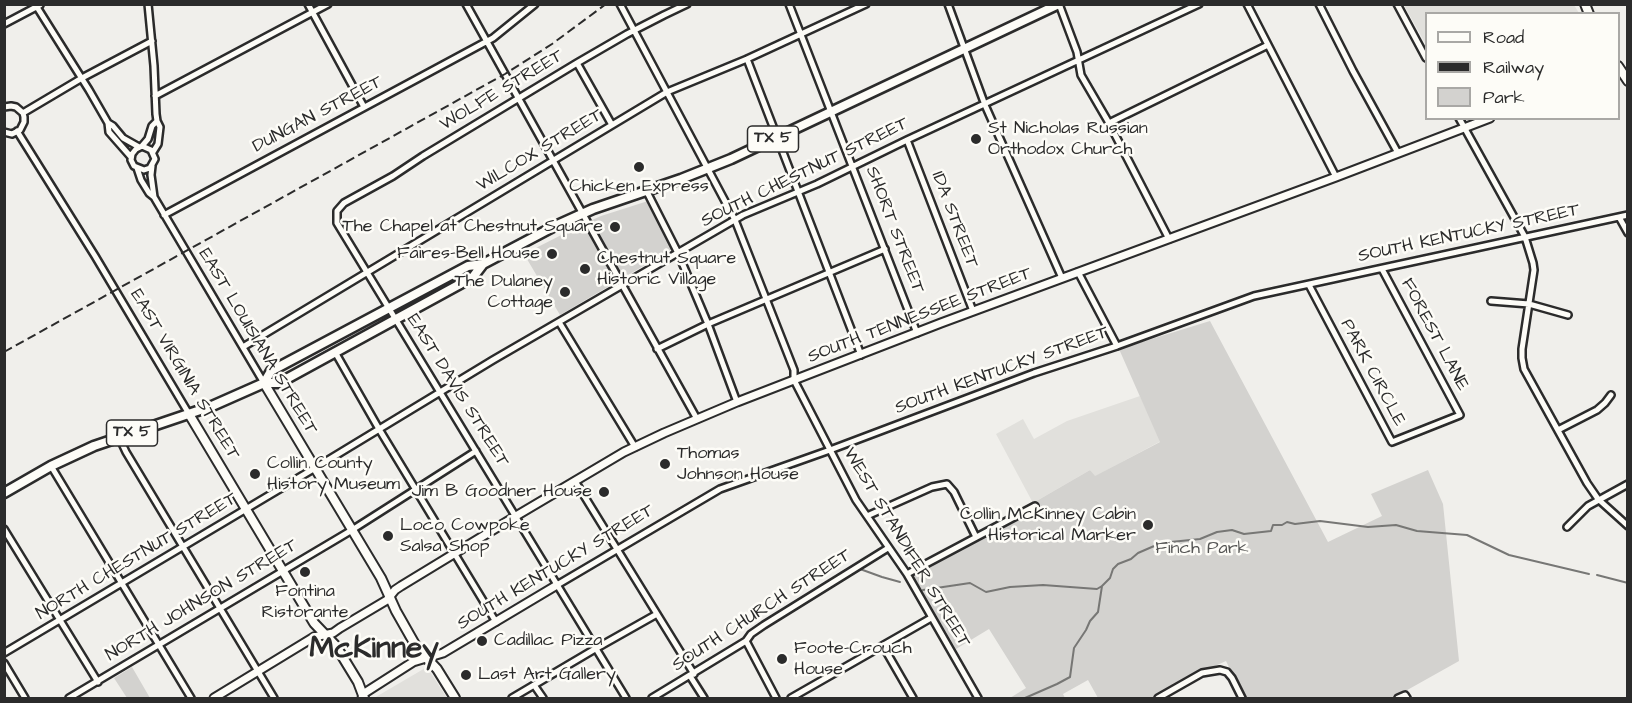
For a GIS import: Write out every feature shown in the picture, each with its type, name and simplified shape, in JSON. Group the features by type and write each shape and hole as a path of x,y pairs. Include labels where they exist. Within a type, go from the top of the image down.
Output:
{"main road":[{"name":"TX 5","path":"264,383 271,371 468,266 483,264 582,213 708,168 778,137 1059,4"},
{"path":"1621,69 1628,81"},
{"name":"TX 5","path":"4,493 82,451 221,403 264,383 279,383 473,277 483,264"},
{"name":"EAST LOUISIANA STREET","path":"264,383 381,578 389,598 417,648 437,669 455,699"},
{"name":"EAST VIRGINIA STREET","path":"189,414 314,623 336,646 358,682 363,697"}],"street":[{"path":"148,4 157,121 160,127 158,144 153,153"},
{"path":"308,4 364,107"},
{"path":"155,96 328,4"},
{"path":"466,4 697,419"},
{"name":"DUNGAN STREET","path":"164,215 487,42 535,4"},
{"name":"WEST STANDIFER STREET","path":"620,4 735,220 794,370 794,380 830,450 856,500 907,574 978,699"},
{"name":"WOLFE STREET","path":"337,211 344,203 393,176 577,63 687,4"},
{"name":"SHORT STREET","path":"789,4 917,333"},
{"name":"WILCOX STREET","path":"243,347 667,92 747,59 866,4"},
{"path":"948,4 985,105 1062,278"},
{"path":"1059,4 1077,52 1081,75 1109,123 1169,239"},
{"name":"SOUTH CHESTNUT STREET","path":"315,468 440,392 735,220 1199,4"},
{"path":"1247,4 1336,177"},
{"path":"1319,4 1398,153"},
{"path":"1397,4 1425,56"},
{"path":"4,24 37,5 108,123 109,132 131,157"},
{"path":"23,113 82,78 152,41"},
{"path":"1109,123 1268,45"},
{"path":"747,59 861,355"},
{"path":"577,63 612,125"},
{"path":"4,132 12,134 17,132 24,122 23,113 16,107 5,107"},
{"path":"1460,120 1525,237 1534,270 1522,349 1524,369 1587,483 1598,499 1628,526"},
{"name":"SOUTH TENNESSEE STREET","path":"214,699 314,637 340,628 389,598 394,590 635,447 737,402 973,311 1485,120"},
{"path":"108,123 123,138 140,147 148,148 153,153 152,165 144,170 132,164 131,157 133,151 140,147 148,139 152,126 157,121"},
{"name":"EAST VIRGINIA STREET","path":"17,132 43,171 189,414"},
{"name":"IDA STREET","path":"907,140 973,311"},
{"name":"EAST LOUISIANA STREET","path":"152,165 154,197 264,383"},
{"name":"EAST LOUISIANA STREET","path":"137,168 148,193 154,197"},
{"path":"646,190 678,253 737,402"},
{"name":"EAST DAVIS STREET","path":"337,211 337,223 626,699"},
{"name":"SOUTH KENTUCKY STREET","path":"363,697 413,662 426,657 436,657 720,489 1254,296 1628,215"},
{"path":"1619,217 1628,233"},
{"path":"657,349 708,324 885,249"},
{"name":"FOREST LANE","path":"1382,269 1460,415"},
{"path":"1078,273 1117,346"},
{"name":"PARK CIRCLE","path":"1309,285 1392,442 1460,415"},
{"path":"1491,301 1529,304 1568,315"},
{"path":"560,322 635,447"},
{"path":"336,352 379,429 496,622"},
{"path":"1558,430 1597,410 1611,395"},
{"path":"119,437 126,453 274,699"},
{"name":"NORTH JOHNSON STREET","path":"69,699 219,607 352,530 476,451"},
{"path":"51,466 191,699"},
{"name":"NORTH CHESTNUT STREET","path":"4,653 315,468"},
{"path":"575,481 682,655 704,699"},
{"path":"867,516 932,487 947,484 954,492 976,537"},
{"path":"1567,527 1588,506 1628,484"},
{"path":"907,574 1035,506"},
{"path":"4,529 98,682"},
{"name":"SOUTH CHURCH STREET","path":"652,699 746,641 751,634 764,625 888,548"},
{"path":"512,699 595,648 657,614"},
{"path":"791,699 932,618"},
{"path":"746,641 776,699"},
{"path":"883,646 913,699"},
{"path":"4,663 25,699"},
{"path":"1158,699 1202,673 1220,670 1227,672 1232,678 1242,699"},
{"path":"534,685 543,699"},
{"path":"1398,699 1406,697"}],"shaded area":[{"path":"1404,5 1574,5 1578,12 1425,12 1425,43"},
{"path":"1140,396 1161,441 1094,477 1090,470 1033,503 996,434 1023,419 1034,439 1067,421"},
{"path":"427,667 447,698 374,698"}],"green space":[{"name":"Chestnut Square Historic Village","path":"648,201 674,248 560,315 524,254 601,216"},
{"name":"Finch Park","path":"1210,321 1328,542 1382,516 1371,494 1428,470 1443,504 1459,661 1393,698 1244,698 1226,661 1179,682 1151,698 1098,698 1088,680 1063,694 1065,698 1010,698 1026,688 989,629 956,649 912,574 1036,509 1033,503 1090,470 1095,476 1160,442 1119,349"},
{"path":"132,667 150,698 127,698 114,678"}],"waterway":[{"path":"1025,698 1070,677 1074,648 1098,612 1102,586 1110,578 1113,569 1138,553 1161,543 1200,539 1217,532 1232,530 1244,534 1271,531 1273,525 1282,525 1287,522 1295,524 1320,521 1368,527 1396,525 1417,531 1467,535 1509,555 1589,574"},
{"path":"860,569 900,582"},
{"path":"1597,575 1628,583"},
{"path":"923,590 970,583 986,592 1010,587 1043,585 1097,589 1102,586"}],"railway":[{"path":"4,352 505,74 552,44 606,4"}],"place":[{"name":"St Nicholas Russian Orthodox Church","path":"976,139"},
{"name":"Chicken Express","path":"639,167"},
{"name":"The Chapel at Chestnut Square","path":"615,227"},
{"name":"Faires-Bell House","path":"552,254"},
{"name":"Chestnut Square Historic Village","path":"585,269"},
{"name":"The Dulaney Cottage","path":"565,292"},
{"name":"Thomas Johnson House","path":"665,464"},
{"name":"Collin County History Museum","path":"255,474"},
{"name":"Jim B Goodner House","path":"604,492"},
{"name":"Collin McKinney Cabin Historical Marker","path":"1148,525"},
{"name":"Loco Cowpoke Salsa Shop","path":"388,536"},
{"name":"Fontina Ristorante","path":"305,572"},
{"name":"Cadillac Pizza","path":"482,641"},
{"name":"Foote-Crouch House","path":"782,659"},
{"name":"Last Art Gallery","path":"466,675"}],"district":[{"name":"McKinney","path":"374,651"}]}
